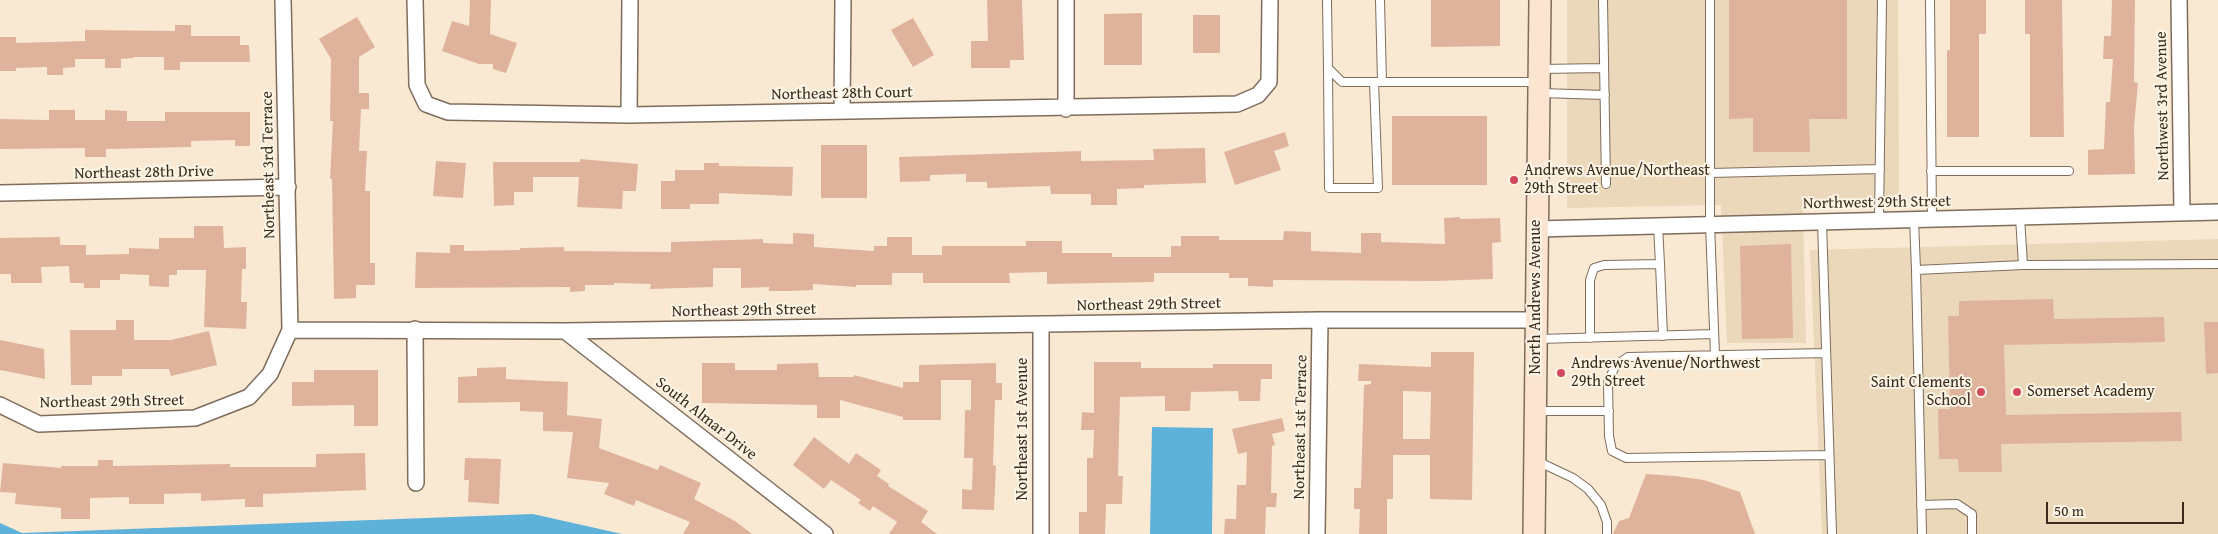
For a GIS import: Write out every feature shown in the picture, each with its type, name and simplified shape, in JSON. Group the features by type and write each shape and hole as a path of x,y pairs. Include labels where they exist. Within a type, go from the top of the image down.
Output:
{"main road":[{"name":"North Andrews Avenue","path":"1534,534 1540,0"}],"street":[{"name":"Northeast 3rd Terrace","path":"282,0 290,330"},
{"name":"Northeast 28th Court","path":"415,0 417,85 426,104 448,112 629,115 1066,109 1237,104 1258,95 1269,82 1270,0"},
{"path":"629,115 630,0"},
{"path":"842,111 843,0"},
{"path":"1066,0 1066,109"},
{"name":"Northwest 3rd Avenue","path":"2180,0 2182,213"},
{"name":"Northeast 28th Drive","path":"0,193 288,187"},
{"name":"Northwest 29th Street","path":"1536,229 2218,212"},
{"name":"Northeast 29th Street","path":"0,405 39,424 195,418 249,397 270,374 290,330 565,331 1320,320 1536,330"},
{"name":"Northeast 1st Terrace","path":"1317,534 1320,320"},
{"name":"Northeast 1st Avenue","path":"1041,324 1041,534"},
{"path":"415,329 416,483"},
{"name":"South Almar Drive","path":"565,331 825,534"}],"lane":[{"path":"1327,0 1329,188 1378,188 1380,0"},
{"path":"1603,0 1606,184"},
{"path":"1710,0 1710,224 1715,355"},
{"path":"1879,220 1882,0"},
{"path":"1930,0 1932,219"},
{"path":"1328,68 1342,82 1539,81 1604,68"},
{"path":"1539,81 1605,95"},
{"path":"1710,173 1880,169"},
{"path":"1931,171 2069,171"},
{"path":"2020,217 2023,265"},
{"path":"1914,219 1922,534"},
{"path":"1822,222 1832,534"},
{"path":"1658,226 1663,336"},
{"path":"1590,338 1590,280 1594,268 1604,265 1660,264"},
{"path":"1916,270 2023,265 2218,264"},
{"path":"1536,330 1590,338 1714,334"},
{"path":"1826,353 1628,357 1614,366 1608,383 1608,411 1612,451 1626,458 1829,456"},
{"path":"1535,411 1608,411"},
{"path":"1535,460 1573,478 1588,489 1601,506 1607,522 1607,534"},
{"path":"1921,505 1957,504 1972,514 1972,534"}],"shaded area":[{"path":"1567,0 1898,0 1899,203 1803,205 1806,343 1727,343 1721,205 1567,208"},
{"name":"Somerset Academy","path":"2218,239 2218,534 1822,534 1810,250"}],"water":[{"path":"1152,427 1213,428 1212,534 1150,534"},
{"path":"533,514 622,534 0,534 0,523 22,533"}],"building":[{"path":"470,0 491,0 490,34 517,43 506,73 493,69 493,64 479,64 442,51 452,21 469,26"},
{"path":"987,0 1022,0 1024,60 1010,60 1010,68 971,68 971,41 988,41"},
{"path":"1431,0 1500,0 1500,46 1431,47"},
{"path":"1729,0 1847,0 1847,119 1809,119 1810,152 1753,152 1753,118 1729,119"},
{"path":"1950,0 1986,0 1986,34 1979,34 1979,137 1947,137 1947,50 1950,50"},
{"path":"2025,0 2062,0 2064,137 2030,137 2030,34 2025,34"},
{"path":"2112,0 2135,0 2134,82 2138,83 2134,127 2135,174 2088,175 2088,150 2104,149 2106,102 2110,102 2113,59 2103,59 2104,36 2111,36"},
{"path":"1142,13 1142,65 1104,65 1104,14"},
{"path":"1193,15 1220,15 1220,53 1193,53"},
{"path":"357,17 375,47 359,57 359,93 369,93 369,109 361,109 359,151 367,151 365,191 370,191 370,263 375,263 375,285 356,285 356,298 334,299 332,179 330,179 333,121 330,121 331,59 319,39"},
{"path":"913,18 934,55 913,67 891,30"},
{"path":"175,25 191,25 191,36 240,36 240,45 249,45 250,62 180,62 180,70 164,70 164,57 121,59 121,68 105,68 105,59 75,59 75,67 63,68 63,75 47,75 47,67 16,68 16,71 0,71 0,37 16,37 16,43 85,41 85,30 175,31"},
{"path":"49,110 75,110 75,120 105,120 105,110 127,111 127,121 165,121 165,112 250,112 250,146 235,146 235,140 191,141 191,147 106,149 106,157 85,157 85,148 0,149 0,119 49,120"},
{"path":"1392,116 1487,116 1487,185 1392,185"},
{"path":"1285,132 1289,146 1274,151 1281,170 1235,185 1224,152"},
{"path":"821,145 867,145 867,198 821,198"},
{"path":"1205,148 1206,183 1144,185 1144,188 1117,189 1117,205 1091,205 1091,194 1051,194 1050,186 987,188 987,182 966,182 966,174 930,175 930,181 900,182 899,157 1081,151 1081,161 1154,160 1153,149"},
{"path":"580,159 638,164 636,191 623,191 622,209 577,207 579,177 533,177 533,192 514,192 514,205 494,206 493,162 580,162"},
{"path":"436,161 466,163 463,198 433,196"},
{"path":"704,163 719,163 719,166 793,167 792,196 719,193 719,204 690,204 690,209 661,209 661,181 675,181 675,170 704,170"},
{"path":"1460,217 1460,219 1500,218 1501,242 1492,243 1493,279 1435,281 1273,280 1273,287 1248,286 1248,278 1229,278 1229,273 1154,273 1154,282 1047,284 1047,272 1009,273 1010,283 923,283 923,273 892,273 892,285 856,285 856,287 813,284 813,290 769,291 769,287 741,288 741,268 713,268 713,287 650,289 651,284 614,283 614,285 585,285 585,291 570,292 570,287 415,288 416,252 450,253 450,245 464,245 464,251 564,247 564,251 671,252 671,242 763,239 763,243 793,244 793,233 814,234 814,247 874,251 874,246 887,246 887,237 912,237 912,255 942,255 942,246 1026,246 1026,241 1062,241 1062,253 1112,253 1112,257 1171,257 1171,246 1181,246 1181,236 1219,236 1219,240 1283,240 1284,231 1311,232 1311,251 1361,253 1361,233 1381,233 1381,242 1445,244 1444,218"},
{"path":"194,226 223,226 224,248 246,247 246,269 242,269 241,302 247,302 246,329 204,327 206,270 177,270 177,275 169,275 169,287 149,286 149,275 120,274 120,280 100,280 100,288 84,288 84,283 70,283 69,266 41,267 42,283 11,283 11,274 0,274 0,238 60,237 60,245 86,245 86,255 129,254 129,248 159,249 159,238 194,238"},
{"path":"1791,244 1793,338 1742,339 1740,246"},
{"path":"2053,299 2054,319 2164,317 2165,342 2004,345 2006,415 2181,412 2182,441 2001,444 2002,472 1959,472 1958,459 1939,459 1938,409 1950,409 1948,316 1959,316 1959,301"},
{"path":"116,320 134,320 134,340 171,340 209,331 217,365 171,376 169,369 122,369 122,376 92,376 92,385 71,385 70,330 116,330"},
{"path":"2204,322 2218,322 2218,373 2206,374"},
{"path":"0,340 44,349 45,379 0,370"},
{"path":"1431,352 1474,352 1472,500 1430,499 1430,455 1393,455 1393,499 1387,499 1387,534 1359,534 1360,509 1354,509 1354,488 1361,488 1364,385 1371,384 1371,381 1358,381 1359,364 1431,367","holes":["1403,391 1431,392 1430,439 1403,439"]},
{"path":"1094,362 1141,362 1141,368 1213,368 1213,364 1272,364 1272,379 1261,379 1260,401 1239,401 1238,391 1191,392 1190,411 1165,411 1165,396 1120,397 1118,476 1123,476 1122,504 1106,504 1105,534 1079,534 1079,512 1087,512 1087,458 1093,458 1094,430 1081,430 1082,412 1094,413"},
{"path":"702,363 735,363 735,370 777,370 777,364 818,363 819,377 854,377 854,375 903,388 903,382 919,382 919,365 996,363 996,383 1002,383 1002,400 995,400 993,465 996,466 994,510 962,509 962,489 972,490 973,458 964,458 965,410 971,410 971,380 941,380 941,420 903,420 903,417 840,400 840,418 817,418 817,405 702,403"},
{"path":"506,367 506,379 568,382 567,415 602,419 599,448 658,470 660,465 701,483 694,499 735,521 752,534 683,534 690,522 636,500 634,506 604,494 609,483 567,478 573,432 543,431 543,412 520,411 520,402 458,403 458,377 477,376 477,368"},
{"path":"314,370 378,370 378,426 354,426 354,405 292,406 292,382 314,382"},
{"path":"1282,418 1285,431 1272,434 1275,445 1272,446 1271,493 1277,493 1276,507 1266,507 1265,534 1224,534 1225,519 1236,519 1237,485 1246,485 1247,452 1238,454 1232,429"},
{"path":"814,437 849,464 856,453 881,470 877,476 889,484 888,486 928,511 921,522 937,534 889,534 897,522 873,506 870,511 858,503 861,500 831,480 824,489 793,465"},
{"path":"365,453 366,490 263,494 263,507 245,507 245,499 201,501 201,493 164,494 164,504 129,504 129,497 90,498 90,519 61,519 61,508 15,504 16,493 0,492 3,463 61,468 61,466 98,466 98,460 113,460 113,466 230,464 230,467 316,467 316,454"},
{"path":"465,458 501,459 499,504 468,502 469,480 464,480"},
{"path":"1646,474 1704,480 1740,492 1755,534 1613,534 1619,521 1629,518"}],"place":[{"name":"Andrews Avenue/Northeast 29th Street","path":"1514,180"},
{"name":"Andrews Avenue/Northwest 29th Street","path":"1561,373"},
{"name":"Saint Clements School","path":"1981,392"},
{"name":"Somerset Academy","path":"2017,392"}]}
